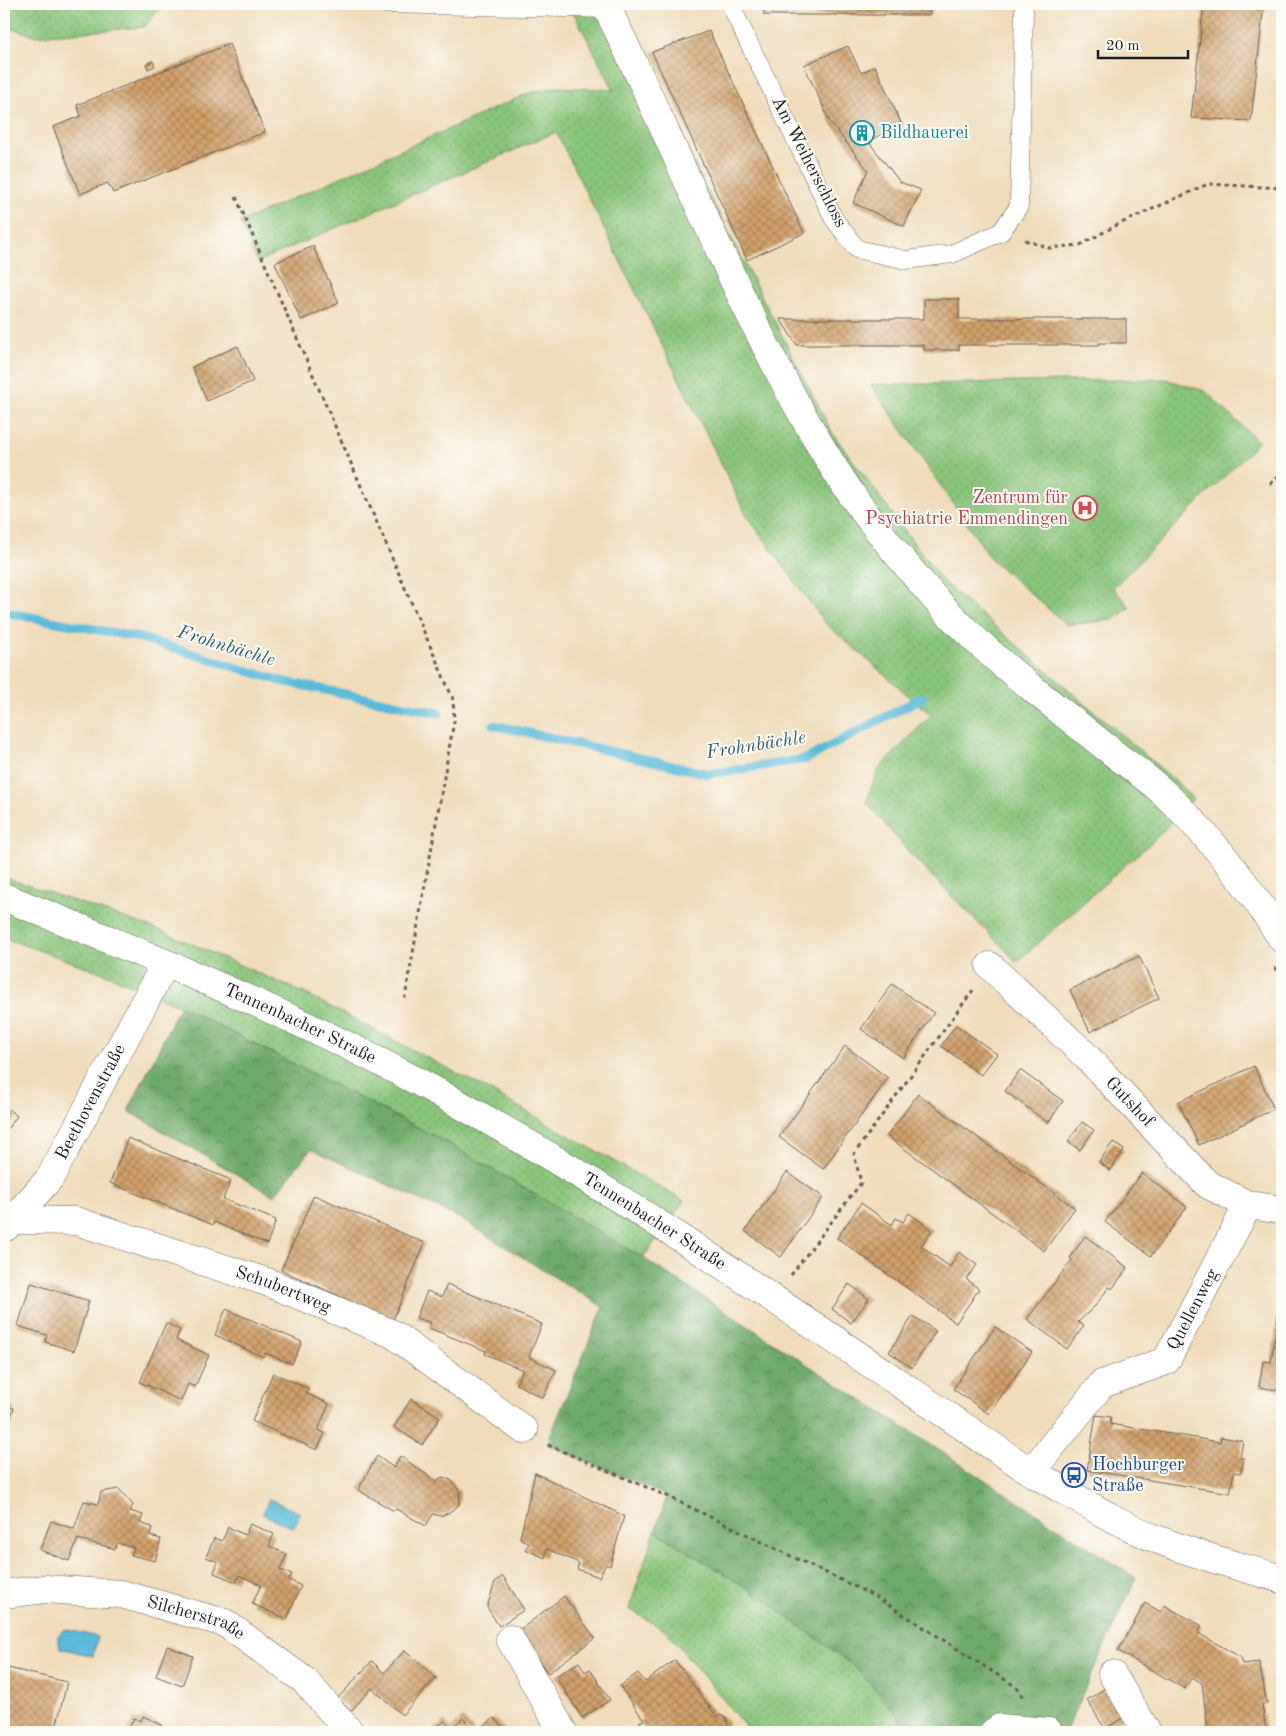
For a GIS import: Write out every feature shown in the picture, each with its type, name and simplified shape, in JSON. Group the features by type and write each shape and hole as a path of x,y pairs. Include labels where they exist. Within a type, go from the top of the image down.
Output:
{"street":[{"path":"607,7 746,306 802,414 836,470 871,519 933,596 976,639 1023,680 1167,796 1248,886 1282,938"},
{"name":"Tennenbacher Straße","path":"4,897 165,964 323,1034 416,1081 581,1176 665,1228 1031,1472 1081,1501 1158,1539 1209,1558 1282,1580"},
{"name":"Beethovenstraße","path":"7,1221 50,1178 165,964"},
{"name":"Gutshof","path":"990,966 1084,1055 1207,1184 1248,1204 1282,1210"},
{"name":"Quellenweg","path":"1031,1472 1102,1384 1166,1361 1248,1204"},
{"name":"Schubertweg","path":"7,1221 76,1221 267,1282 393,1334 524,1430"},
{"name":"Silcherstraße","path":"4,1594 45,1589 121,1594 225,1623 305,1681 350,1732"},
{"path":"510,1639 563,1732"},
{"path":"1112,1674 1147,1732"},
{"path":"994,1732 1000,1728 1045,1731"}],"lane":[{"path":"386,4 607,7"},
{"name":"Am Weiherschloss","path":"730,4 834,219 857,249 906,260 952,254 1001,232"},
{"path":"1001,232 1019,206 1024,10"}],"path":[{"path":"1001,232 1049,248 1080,245 1117,225 1208,184 1282,188"},
{"path":"236,197 453,699 454,721 405,998"},
{"path":"1270,484 1282,473"},
{"path":"773,1300 861,1183 854,1154 990,966"},
{"path":"524,1430 547,1444 667,1496 878,1598 1018,1688 1045,1731"}],"green space":[{"path":"4,4 164,4 144,27 36,36 4,26"},
{"path":"569,4 620,4 705,187 833,434 943,582 1178,783 1193,799 1158,836 1017,962 913,857 866,802 878,770 931,715 825,623 747,516 556,132 257,262 240,222 529,93 557,87 614,90"},
{"path":"1165,379 1205,391 1259,442 1113,588 1130,607 1113,620 1067,625 992,560 871,385"},
{"path":"4,877 162,931 306,994 487,1089 684,1201 643,1258 448,1143 180,1006 103,973 4,938"},
{"path":"180,1006 448,1143 643,1258 1136,1578 1065,1732 904,1732 897,1714 856,1668 760,1596 655,1531 667,1496 547,1444 603,1307 457,1217 311,1149 274,1196 128,1111"},
{"path":"655,1531 760,1596 856,1668 897,1714 904,1732 750,1732 666,1631 629,1609"}],"water":[{"path":"269,1499 300,1513 294,1528 262,1514"},
{"path":"64,1629 98,1637 93,1656 60,1648 58,1636"}],"building":[{"path":"764,4 930,4 930,15 764,15"},
{"path":"1204,4 1264,4 1251,121 1191,118"},
{"path":"709,31 804,233 747,260 652,52"},
{"path":"229,44 265,132 113,193 108,183 80,194 53,127 81,116 77,105"},
{"name":"Bildhauerei","path":"848,46 861,73 875,66 902,125 868,141 900,182 921,190 904,226 853,203 868,170 830,122 804,65"},
{"path":"153,61 155,66 148,69 146,64"},
{"path":"313,246 339,303 301,320 275,263"},
{"path":"924,299 959,299 959,319 1126,319 1126,343 1099,343 1099,345 959,345 959,350 924,350 924,345 797,345 780,319 924,319"},
{"path":"238,346 253,381 207,401 192,367"},
{"path":"1139,956 1159,998 1090,1032 1070,990"},
{"path":"892,984 934,1013 903,1058 861,1029"},
{"path":"956,1025 997,1054 981,1075 941,1046"},
{"path":"845,1046 888,1078 823,1169 779,1137"},
{"path":"1254,1066 1274,1109 1199,1145 1178,1102"},
{"path":"1020,1070 1063,1101 1048,1123 1005,1091"},
{"path":"918,1094 1075,1208 1044,1251 887,1136"},
{"path":"4,1106 17,1116 4,1133"},
{"path":"1082,1122 1094,1130 1080,1150 1068,1142"},
{"path":"128,1138 231,1180 223,1199 276,1220 267,1244 214,1222 213,1225 110,1183"},
{"path":"1113,1142 1124,1150 1110,1171 1099,1162"},
{"path":"787,1172 823,1197 781,1257 745,1231"},
{"path":"1142,1173 1187,1207 1151,1256 1105,1222"},
{"path":"314,1195 425,1243 393,1320 281,1270"},
{"path":"861,1203 892,1225 896,1218 903,1222 909,1213 932,1230 921,1246 950,1267 959,1252 977,1265 966,1279 979,1289 956,1323 837,1238"},
{"path":"1085,1236 1128,1268 1112,1289 1109,1287 1095,1306 1078,1322 1084,1326 1067,1349 1027,1319 1072,1260 1070,1258"},
{"path":"31,1283 89,1301 74,1351 45,1342 47,1335 18,1326"},
{"path":"447,1284 542,1324 529,1357 556,1370 543,1398 516,1384 523,1370 485,1354 486,1351 429,1328 431,1323 416,1318 427,1291 442,1297"},
{"path":"849,1284 869,1299 851,1323 832,1309"},
{"path":"1281,1296 1282,1391 1259,1387 1263,1361 1271,1362"},
{"path":"226,1309 302,1342 292,1364 265,1353 263,1357 215,1335"},
{"path":"913,1316 936,1331 912,1368 889,1352"},
{"path":"166,1323 180,1330 176,1340 209,1355 195,1387 188,1384 181,1401 140,1382"},
{"path":"995,1327 1032,1352 989,1414 953,1389"},
{"path":"273,1373 309,1389 306,1393 329,1404 318,1430 325,1433 317,1450 252,1421"},
{"path":"411,1399 440,1417 422,1445 394,1427"},
{"path":"4,1405 14,1408 4,1440"},
{"path":"1096,1415 1111,1417 1110,1424 1220,1442 1221,1437 1243,1441 1240,1458 1244,1458 1241,1473 1234,1472 1230,1493 1087,1470"},
{"path":"377,1456 394,1468 400,1456 436,1481 442,1477 451,1480 460,1492 459,1505 441,1516 433,1514 426,1526 396,1509 394,1511 358,1490"},
{"path":"535,1473 624,1516 610,1566 606,1564 599,1577 577,1569 579,1563 547,1549 545,1558 525,1549 529,1544 520,1538"},
{"path":"119,1489 133,1505 130,1511 143,1515 140,1523 152,1527 150,1536 161,1539 155,1561 131,1555 134,1548 117,1543 115,1549 78,1539 69,1561 40,1550 51,1521 74,1529 84,1501 98,1504 101,1492"},
{"path":"250,1524 274,1534 269,1546 287,1554 280,1570 292,1574 289,1580 301,1586 287,1619 252,1604 261,1585 239,1575 236,1582 214,1573 218,1562 206,1557 214,1538 222,1541 228,1527 245,1535"},
{"path":"503,1576 524,1610 499,1626 487,1607 495,1582"},
{"path":"564,1596 595,1638 548,1673 517,1632"},
{"path":"1145,1603 1161,1612 1164,1605 1202,1626 1198,1633 1240,1657 1242,1664 1259,1662 1267,1704 1262,1704 1266,1732 1208,1732 1202,1683 1192,1677 1185,1689 1118,1651"},
{"path":"167,1646 193,1656 182,1686 156,1676"},
{"path":"405,1650 436,1678 402,1715 372,1688 351,1711 337,1699 372,1661 384,1673"},
{"path":"675,1660 717,1717 721,1715 726,1718 728,1723 726,1730 716,1732 710,1729 706,1732 647,1732 639,1722 644,1720 620,1686 638,1673 645,1682"},
{"path":"579,1662 585,1672 590,1669 610,1700 582,1718 556,1676"},
{"path":"4,1667 67,1682 55,1732 19,1732 9,1730 11,1721 4,1719"},
{"path":"1105,1688 1124,1717 1105,1729 1087,1700"},
{"path":"143,1716 162,1725 159,1730 164,1732 127,1732 134,1718 141,1721"},
{"path":"463,1718 475,1732 431,1732 444,1721 451,1728"},
{"path":"494,1718 507,1732 477,1732"}],"waterway":[{"name":"Frohnbächle","path":"4,612 141,638 281,681 439,713"},
{"name":"Frohnbächle","path":"494,725 709,774 806,759 923,697"}],"place":[{"name":"Bildhauerei","path":"862,133"},
{"name":"Zentrum für Psychiatrie Emmendingen","path":"1085,508"},
{"name":"Hochburger Straße","path":"1074,1475"}]}
